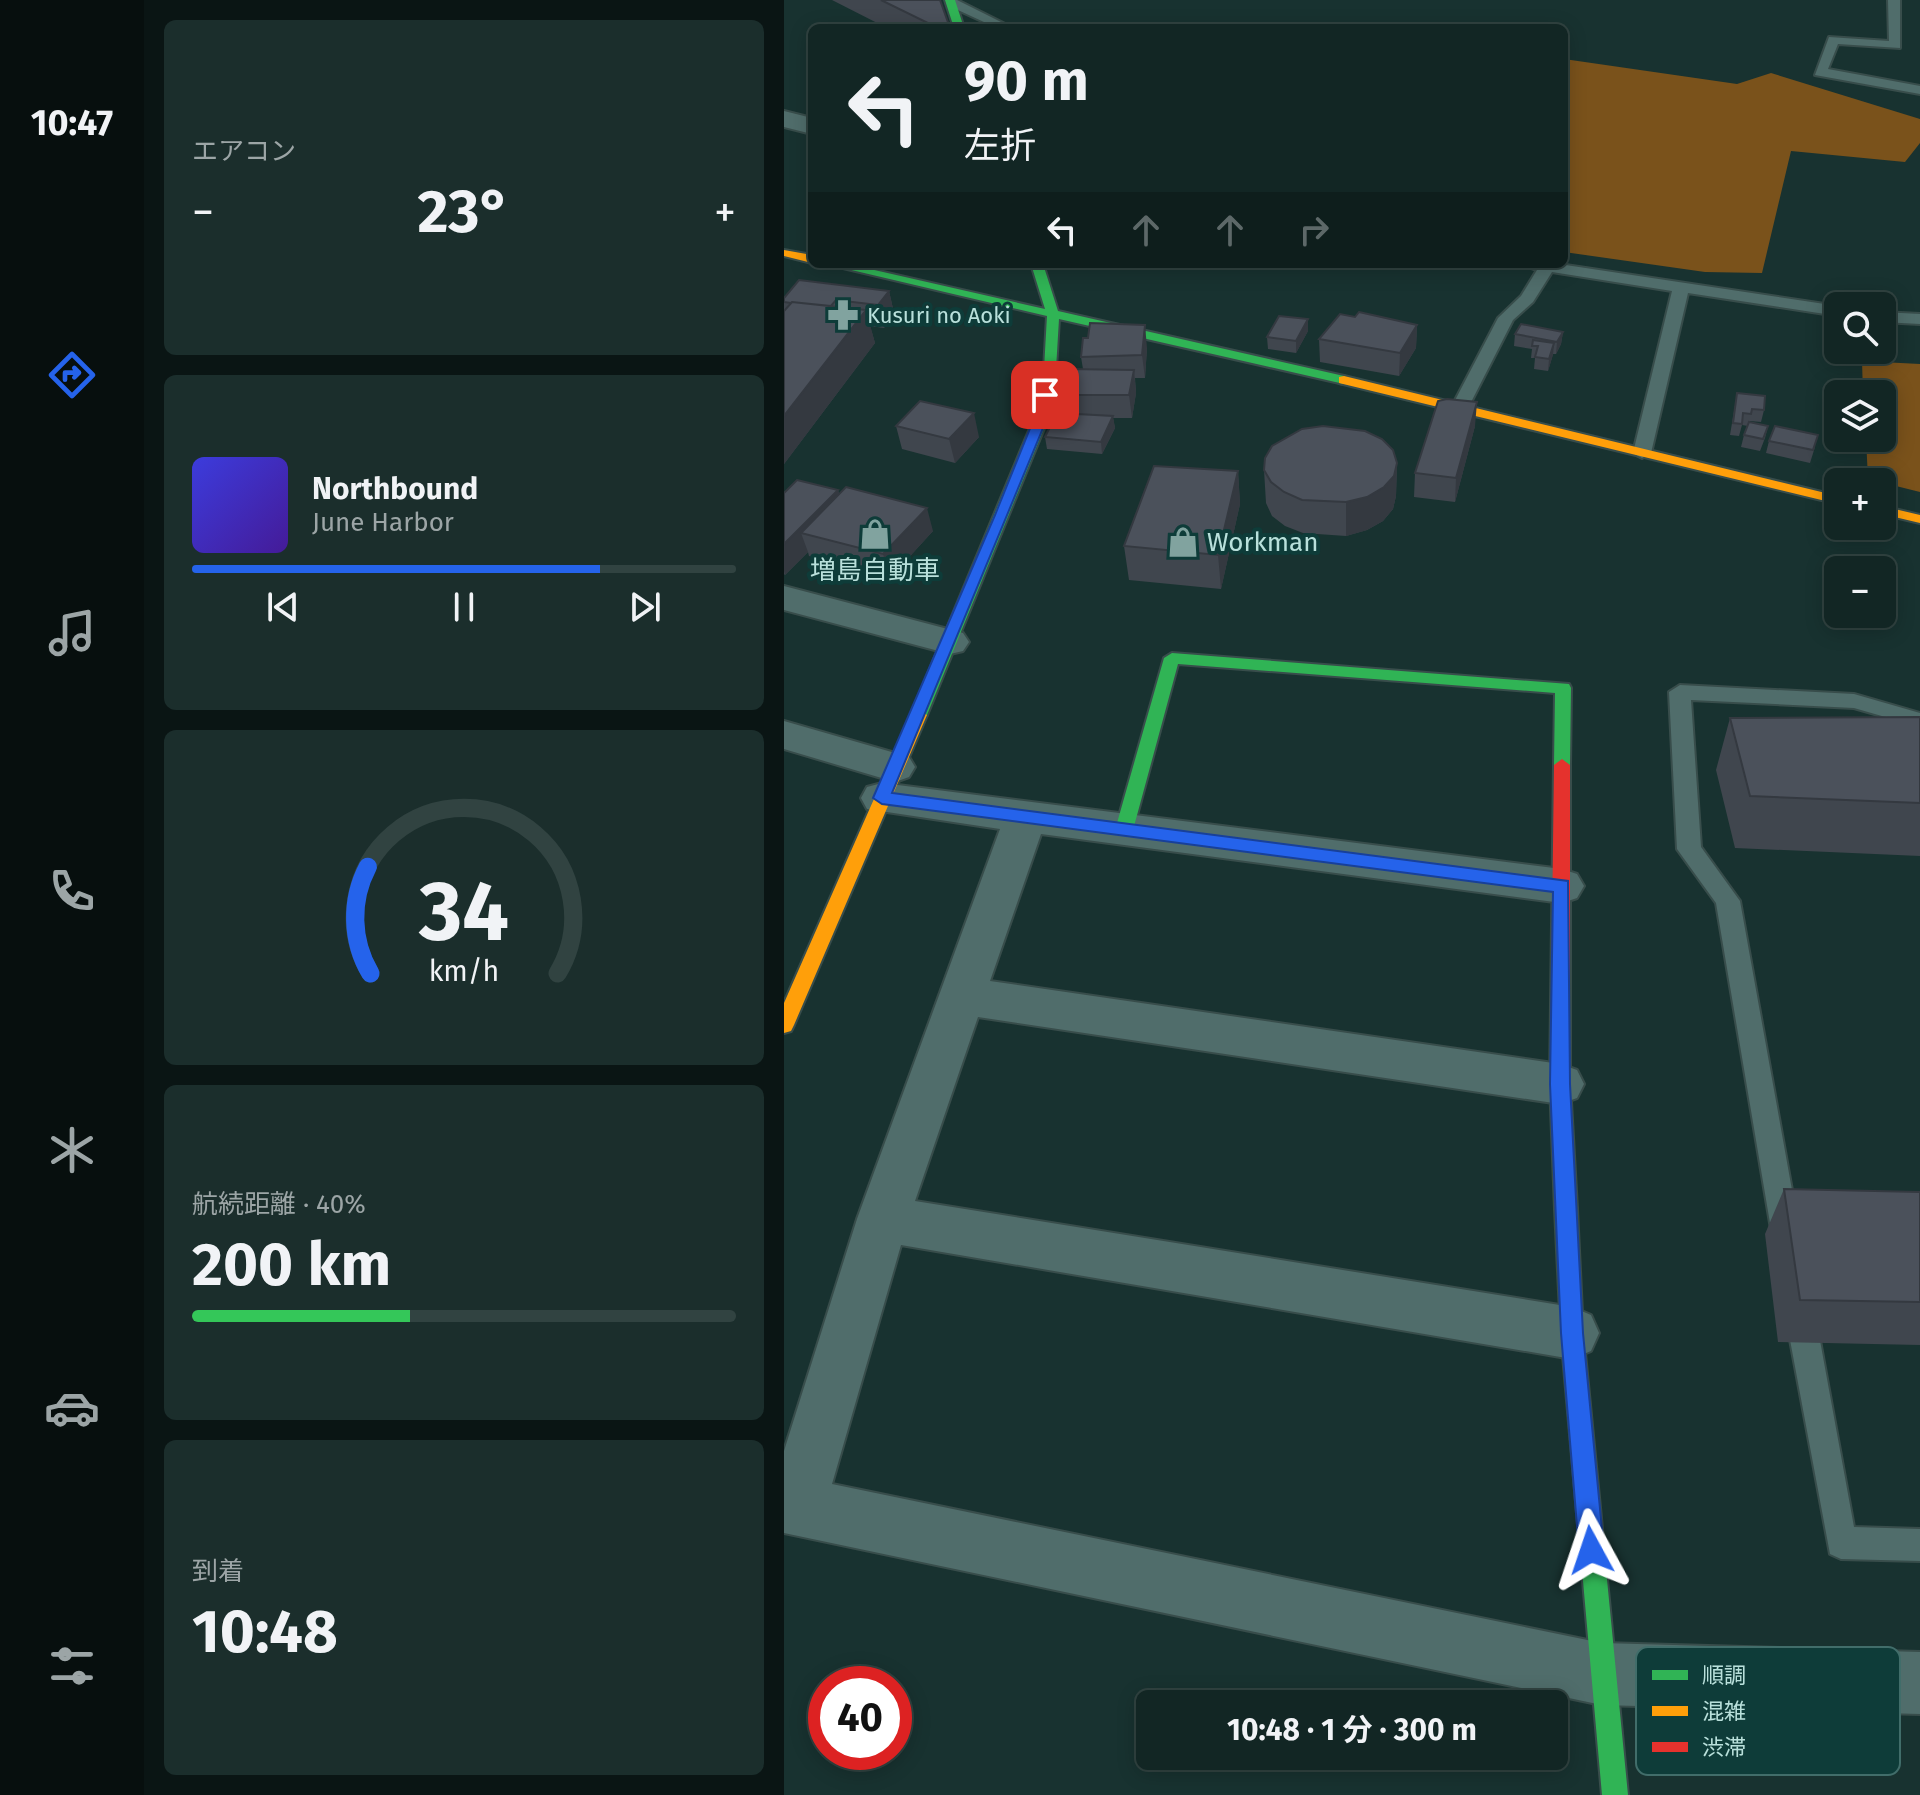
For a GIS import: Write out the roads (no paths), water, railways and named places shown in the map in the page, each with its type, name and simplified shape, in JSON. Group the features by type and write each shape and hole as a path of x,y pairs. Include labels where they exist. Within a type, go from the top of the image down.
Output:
{"street":[{"path":"951,1 958,24"},
{"path":"784,119 808,125"},
{"path":"784,253 808,258"},
{"path":"849,268 1053,316 1244,356 1824,497"},
{"path":"784,1025 950,642 1040,421 1050,369 1053,316 1038,268"},
{"path":"1896,513 1920,519"},
{"path":"784,598 950,642"},
{"path":"1124,830 1172,658 1563,688 1560,1084 1572,1333 1615,1795"},
{"path":"784,735 889,782 1026,816 1562,886"},
{"path":"1026,816 883,1219 790,1505 1602,1674 1636,1675"},
{"path":"964,996 1560,1084"},
{"path":"883,1219 1572,1333"},
{"path":"1900,1682 1920,1683"}],"lane":[{"path":"1894,0 1895,45 1833,40 1820,72 1920,90"},
{"path":"951,1 999,24"},
{"path":"1460,408 1506,318 1527,299 1546,268"},
{"path":"1553,268 1824,309"},
{"path":"1642,453 1681,288"},
{"path":"1896,318 1920,319"},
{"path":"1791,1261 1728,901 1689,849 1680,692 1854,701 1920,720"},
{"path":"1796,1293 1841,1543 1920,1545"}],"place":[{"name":"Kusuri no Aoki","path":"843,315"},
{"name":"増島自動車","path":"875,534"},
{"name":"Workman","path":"1183,542"}]}
